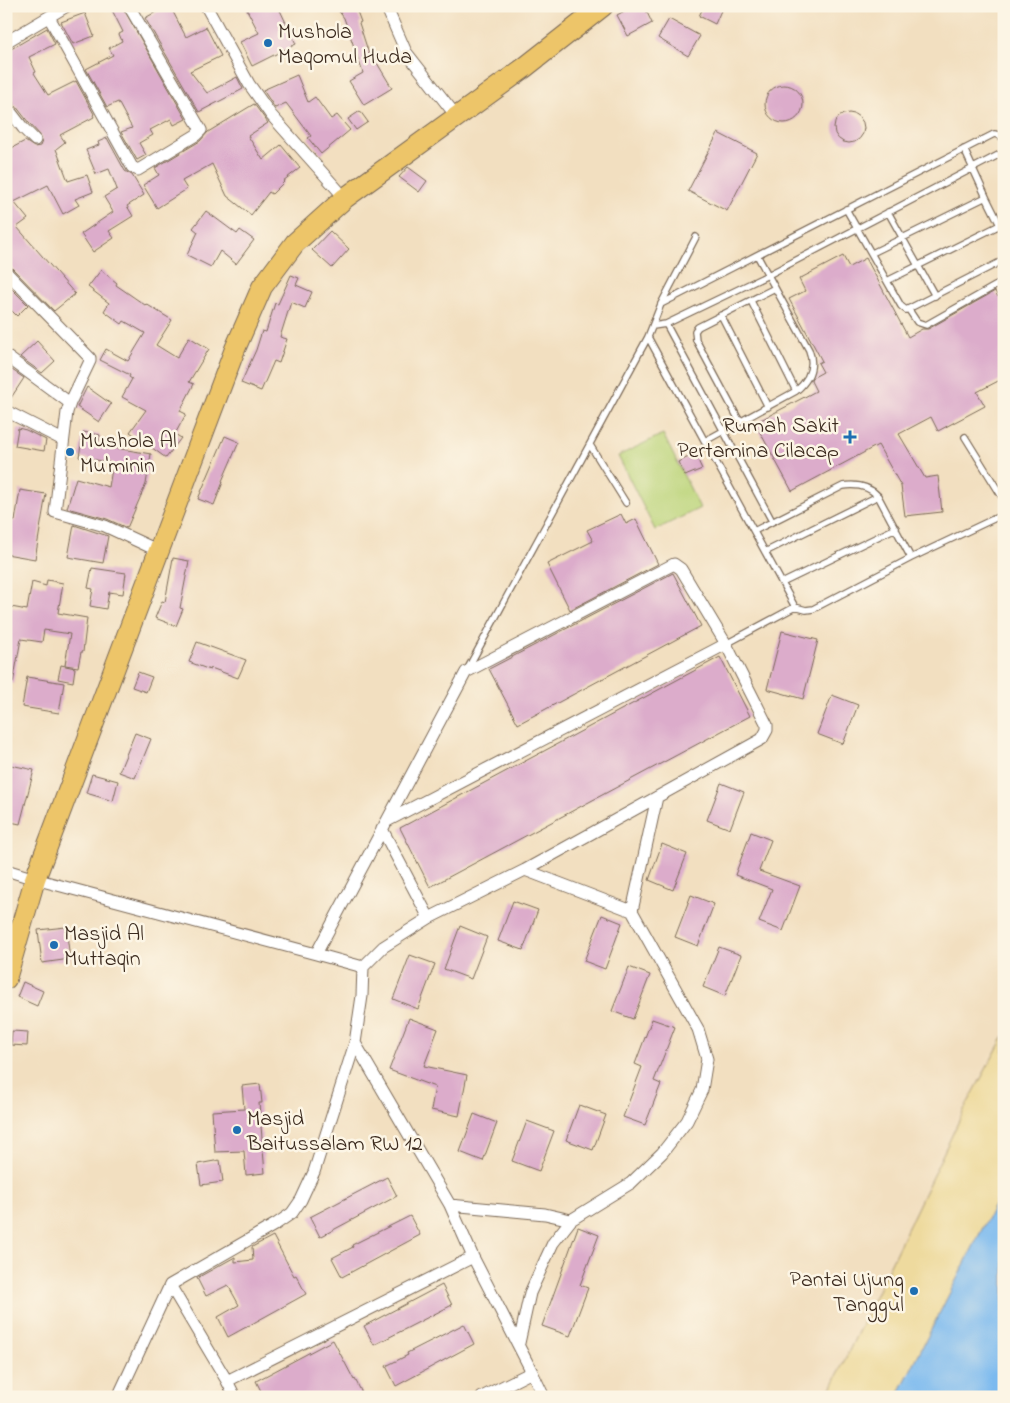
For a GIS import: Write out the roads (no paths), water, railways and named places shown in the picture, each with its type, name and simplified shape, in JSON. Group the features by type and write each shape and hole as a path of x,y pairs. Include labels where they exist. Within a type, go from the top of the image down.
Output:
{"highway":[{"path":"6,979 35,879 235,349 262,287 295,243 345,198 524,68 603,6"}],"street":[{"path":"6,42 67,6"},
{"path":"49,17 132,167 138,170 196,136 200,130 130,6"},
{"path":"206,6 250,84 271,115 345,198"},
{"path":"386,6 406,52 457,117"},
{"path":"6,106 35,140"},
{"path":"6,272 90,358 67,412 54,512 105,526 159,551"},
{"path":"6,356 70,403"},
{"path":"6,411 63,440"},
{"path":"118,1397 170,1285 276,1224 292,1212 301,1200 314,1172 355,1043 362,996 363,967 383,947 429,918 525,870 762,739 765,735 767,725 726,644 681,569 674,564 466,672 316,954"},
{"path":"385,825 726,644"},
{"path":"632,911 657,797"},
{"path":"385,825 429,918"},
{"path":"6,870 363,967"},
{"path":"519,1343 530,1293 554,1243 571,1220 630,1183 662,1154 687,1121 702,1090 707,1059 698,1029 632,911 525,870"},
{"path":"355,1043 450,1205 473,1256 519,1343 544,1397"},
{"path":"450,1205 545,1214 571,1220"},
{"path":"227,1381 473,1256"},
{"path":"170,1285 227,1381 234,1397"},
{"path":"482,1397 532,1372"}],"lane":[{"path":"661,304 994,134 1000,135 1004,140"},
{"path":"964,149 1004,233"},
{"path":"653,326 666,324 768,274 1004,152"},
{"path":"872,253 986,197"},
{"path":"846,209 901,306 909,310 917,322 926,325 1004,281"},
{"path":"888,212 935,296"},
{"path":"887,282 1000,225"},
{"path":"466,672 648,337 661,304 696,237"},
{"path":"705,441 796,391 807,378 812,364 812,358 757,255"},
{"path":"909,310 1004,260"},
{"path":"740,422 694,331 698,327 775,288"},
{"path":"751,301 796,391"},
{"path":"721,315 768,407"},
{"path":"666,324 772,521"},
{"path":"648,337 795,607"},
{"path":"965,437 1004,500"},
{"path":"590,445 626,502"},
{"path":"754,531 843,486 857,485 870,489 878,496 911,558"},
{"path":"766,552 878,496"},
{"path":"726,644 795,607 806,610 813,609 911,558 1004,514"},
{"path":"782,583 896,528"}],"water":[{"path":"1004,1186 1004,1397 897,1397"}],"place":[{"name":"Mushola Maqomul Huda","path":"268,43"},
{"name":"Rumah Sakit Pertamina Cilacap","path":"850,437"},
{"name":"Mushola Al Mu'minin","path":"70,452"},
{"name":"Masjid Al Muttaqin","path":"54,945"},
{"name":"Masjid Baitussalam RW 12","path":"237,1130"},
{"name":"Pantai Ujung Tanggul","path":"914,1291"}]}
